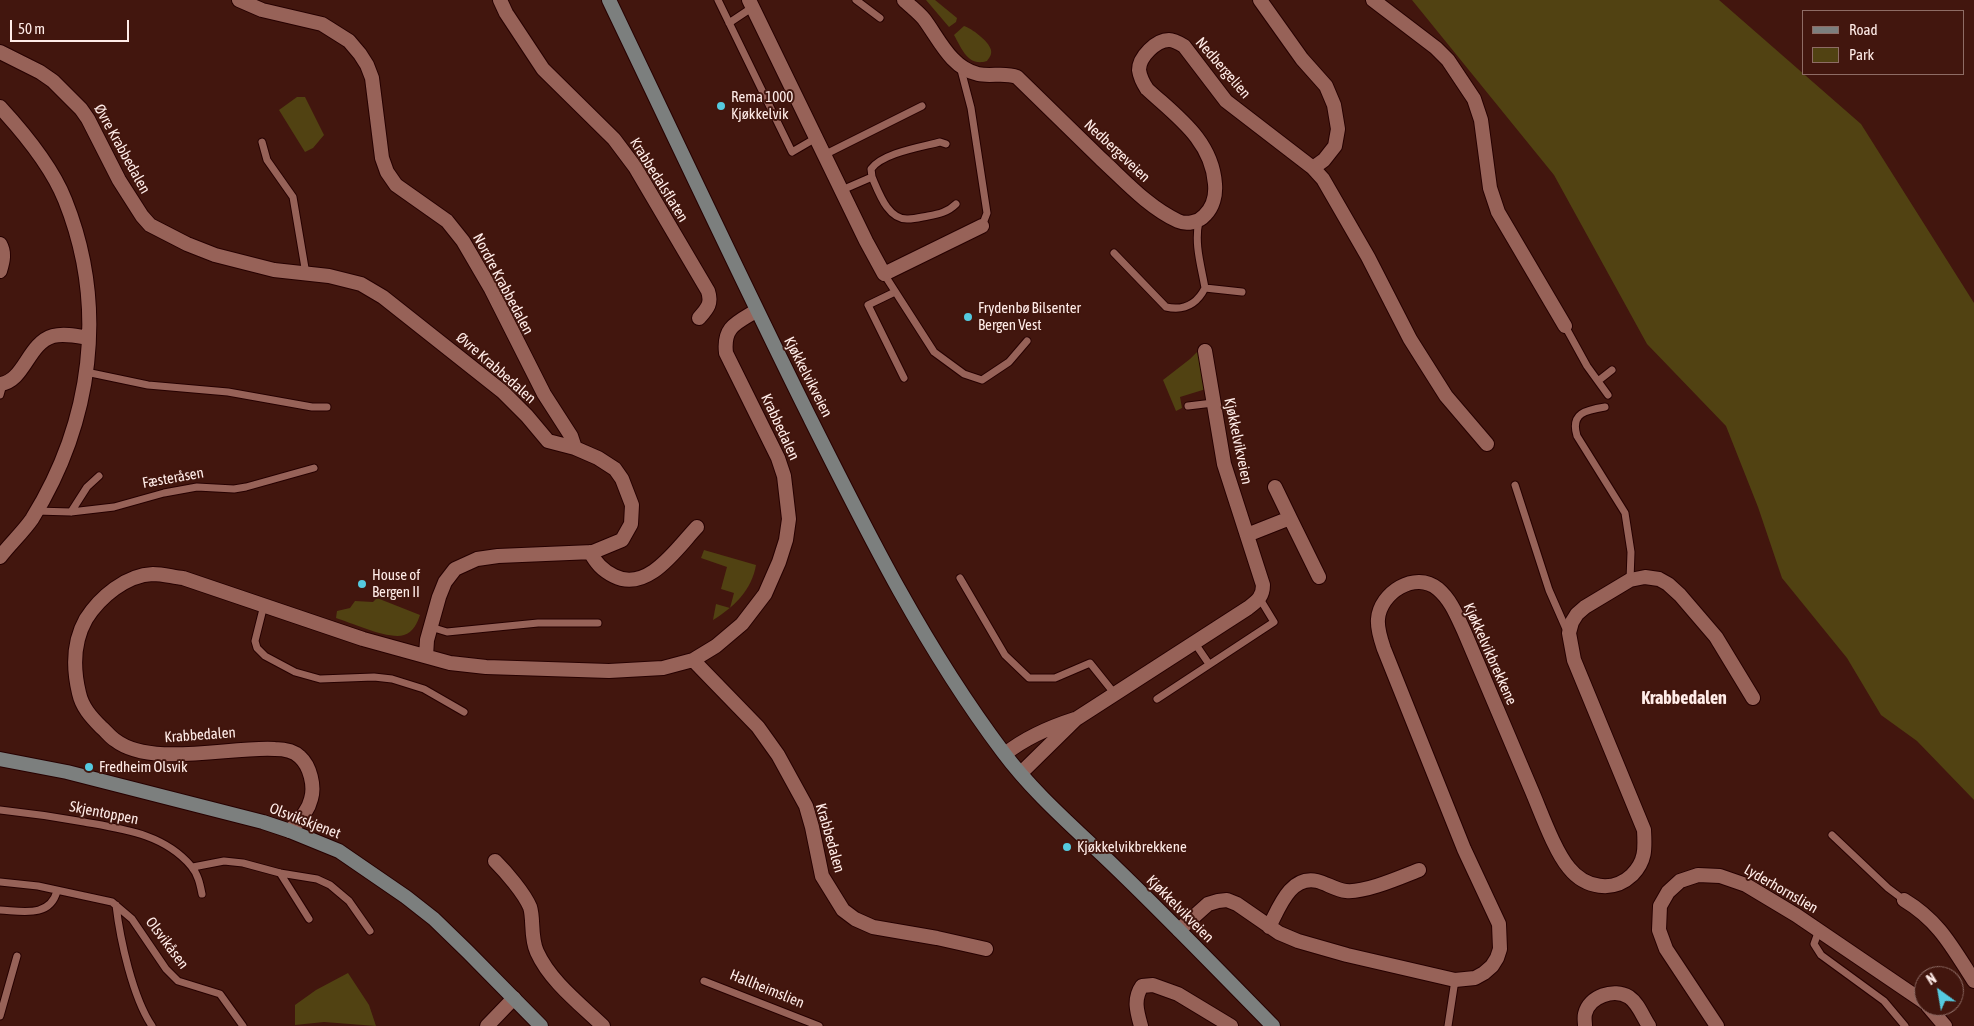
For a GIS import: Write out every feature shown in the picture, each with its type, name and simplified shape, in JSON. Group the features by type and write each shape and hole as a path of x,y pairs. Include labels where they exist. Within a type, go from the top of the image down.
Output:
{"main road":[{"name":"Kjøkkelvikveien","path":"609,0 756,311 867,531 919,626 955,684 1005,754 1021,773 1273,1026"},
{"name":"Olsvikskjenet","path":"0,760 67,772 263,822 339,850 434,919 541,1026"}],"street":[{"name":"Nordre Krabbedalen","path":"239,0 262,10 322,24 349,41 360,54 372,78 382,158 387,172 396,185 447,221 463,241 491,289 544,394 571,436 575,448"},
{"name":"Krabbedalsflaten","path":"500,0 506,13 543,69 614,139 635,167 708,291 710,299 708,308 700,318"},
{"name":"Nedbergeveien","path":"904,0 922,18 952,59 960,66 978,74 1009,74 1017,77 1131,187 1162,212 1180,222 1199,221"},
{"path":"1260,0 1302,59 1326,86 1334,105 1338,129 1335,146 1324,160 1313,168"},
{"path":"1372,0 1436,48 1448,60 1474,99 1482,120 1490,188 1498,212 1565,326"},
{"path":"751,4 884,274"},
{"name":"Nedbergelien","path":"1199,221 1214,202 1216,192 1214,171 1207,151 1195,133 1147,89 1142,81 1139,69 1144,57 1157,44 1168,40 1178,42 1184,46 1226,101 1313,168 1323,179 1359,241 1410,339 1441,388 1487,444"},
{"name":"Øvre Krabbedalen","path":"0,52 40,72 60,87 81,109 119,180 150,225 187,244 216,255 274,270 329,276 361,284 384,297 503,392 528,416 548,441 575,448 598,458 615,469 622,479 632,505 631,524 622,540 590,552 498,556 477,559 455,570 445,582 427,640 426,656"},
{"path":"0,107 42,159 65,198 80,243 88,293 86,372 72,437 56,476 31,520 0,557"},
{"name":"Nedbergeveien","path":"884,274 982,226"},
{"path":"0,244 3,249 4,261 0,271"},
{"name":"Krabbedalen","path":"290,831 306,812 311,799 311,775 301,757 290,751 276,749 245,749 162,755 138,750 116,742 92,719 83,705 74,673 77,642 86,620 102,599 126,581 152,574 183,578 363,639 450,663 486,667 609,671 664,668 693,660 716,646 742,624 765,594 786,540 789,519 784,476 778,458 726,353 724,340 735,324 756,311"},
{"path":"1,387 17,374 32,351 47,338 63,335 88,338"},
{"name":"Kjøkkelvikveien","path":"1205,350 1224,464 1263,585 1263,592 1260,598"},
{"name":"Kjøkkelvikveien","path":"1276,487 1319,577"},
{"path":"1247,536 1290,518"},
{"path":"590,552 595,562 605,571 622,580 637,579 655,571 697,527"},
{"path":"1569,633 1572,622 1585,607 1630,580 1645,577 1659,579 1668,584 1716,637 1753,698"},
{"name":"Kjøkkelvikbrekkene","path":"1179,930 1208,904 1227,900 1238,904 1279,934 1298,941 1426,974 1455,980 1465,980 1475,978 1492,966 1500,948 1499,924 1464,849 1378,630 1380,609 1391,592 1408,583 1419,582 1437,588 1450,603 1464,631 1542,815 1559,852 1569,868 1584,882 1592,886 1602,887 1622,882 1637,870 1642,862 1646,851 1644,830 1574,660 1569,633"},
{"path":"1021,773 1076,719 1260,598"},
{"name":"Krabbedalen","path":"693,660 753,721 778,756 806,806 822,876 843,910 855,919 872,927 937,938 986,949"},
{"path":"1005,754 1015,746 1039,733 1076,719"},
{"path":"495,861 510,876 530,907 531,932 536,952 549,972 603,1026"},
{"path":"1269,927 1290,889 1297,883 1307,880 1317,881 1344,891 1354,891 1392,881 1419,870"},
{"name":"Lyderhornslien","path":"1717,1026 1666,949 1659,930 1660,906 1668,892 1680,881 1698,875 1730,878 1746,885 1819,930 1914,995"},
{"path":"1904,900 1922,911 1937,926 1974,981"},
{"path":"1141,1026 1136,994 1142,986 1153,984 1178,994 1231,1026"},
{"path":"1585,1026 1585,1014 1591,1003 1603,994 1617,993 1632,1000 1649,1026"},
{"path":"487,1026 514,998"},
{"path":"1936,1016 1945,1026"}],"lane":[{"path":"718,0 792,152 816,138"},
{"path":"856,0 880,18"},
{"path":"729,23 751,4"},
{"name":"Nedbergeveien","path":"960,66 971,108 987,213 982,226"},
{"path":"824,155 922,106"},
{"path":"262,142 268,160 289,189 293,198 306,274"},
{"path":"946,144 940,142 883,159 874,164 871,170 872,177 884,201 898,218 908,219 937,214 950,210 956,204"},
{"path":"842,190 872,177"},
{"path":"1114,253 1166,308 1181,309 1199,299 1205,288 1197,251 1196,236 1199,221"},
{"path":"884,274 934,352 964,374 982,380 1009,362 1027,342"},
{"path":"1205,288 1242,292"},
{"path":"895,292 868,305 904,378"},
{"path":"1565,326 1587,366 1608,395"},
{"path":"1598,381 1612,370"},
{"path":"86,372 148,385 228,392 312,407 327,407"},
{"path":"1188,406 1213,403"},
{"path":"1605,407 1589,410 1582,414 1576,419 1575,428 1577,436 1625,513 1631,552 1630,580"},
{"name":"Fæsteråsen","path":"36,511 70,512 114,507 164,493 197,487 246,488 314,468"},
{"path":"70,512 87,487 99,476"},
{"name":"Kjøkkelvikbrekkene","path":"1514,485 1549,590 1569,633"},
{"path":"960,578 1005,655 1029,678 1055,678 1090,664 1114,693"},
{"path":"1157,699 1274,622 1260,598"},
{"path":"264,605 255,640 256,648 265,656 295,672 320,679 374,677 392,680 424,690 464,712"},
{"path":"431,625 434,628 447,632 538,623 598,623"},
{"path":"1194,642 1209,664"},
{"name":"Skjentoppen","path":"0,810 132,831 160,841 193,867"},
{"path":"1832,835 1888,888 1904,900"},
{"path":"202,894 199,879 193,867 224,861 243,863 280,873 317,879 330,885 349,901 370,931"},
{"path":"280,873 309,919"},
{"name":"Olsvikåsen","path":"0,882 38,886 112,902 132,919 166,969 178,981 220,994 243,1026"},
{"path":"0,910 39,911 49,907 57,891"},
{"name":"Olsvikåsen","path":"116,905 129,967 144,1015 152,1026"},
{"path":"1819,930 1814,944 1821,955 1884,1001 1905,1026"},
{"path":"0,1016 17,956"},
{"path":"1448,1026 1455,980"},
{"name":"Hallheimslien","path":"704,981 819,1026"}],"green space":[{"path":"926,0 935,0 957,18 956,22 949,27"},
{"path":"1412,0 1719,0 1802,72 1802,75 1805,75 1861,124 1974,303 1974,800 1917,741 1881,715 1847,658 1782,578 1758,507 1726,426 1647,344 1554,175"},
{"path":"964,26 979,35 990,46 991,53 987,61 975,61 966,56 954,35"},
{"path":"297,97 305,97 324,135 313,148 305,152 279,110"},
{"path":"1199,350 1206,389 1180,397 1182,408 1176,411 1163,380"},
{"path":"704,550 756,565 746,590 730,608 734,593 721,589 727,567 701,558"},
{"path":"377,598 420,615 412,630 404,635 389,635 336,618 337,611 350,608 355,601 373,602"},
{"path":"716,604 730,608 720,615 713,620"},
{"path":"348,973 369,1005 376,1026 324,1022 295,1025 295,1005 316,990"}],"place":[{"name":"Rema 1000 Kjøkkelvik","path":"721,106"},
{"name":"Frydenbø Bilsenter Bergen Vest","path":"968,317"},
{"name":"House of Bergen II","path":"362,584"},
{"name":"Fredheim Olsvik","path":"89,767"},
{"name":"Kjøkkelvikbrekkene","path":"1067,847"}],"district":[{"name":"Krabbedalen","path":"1684,698"}]}
